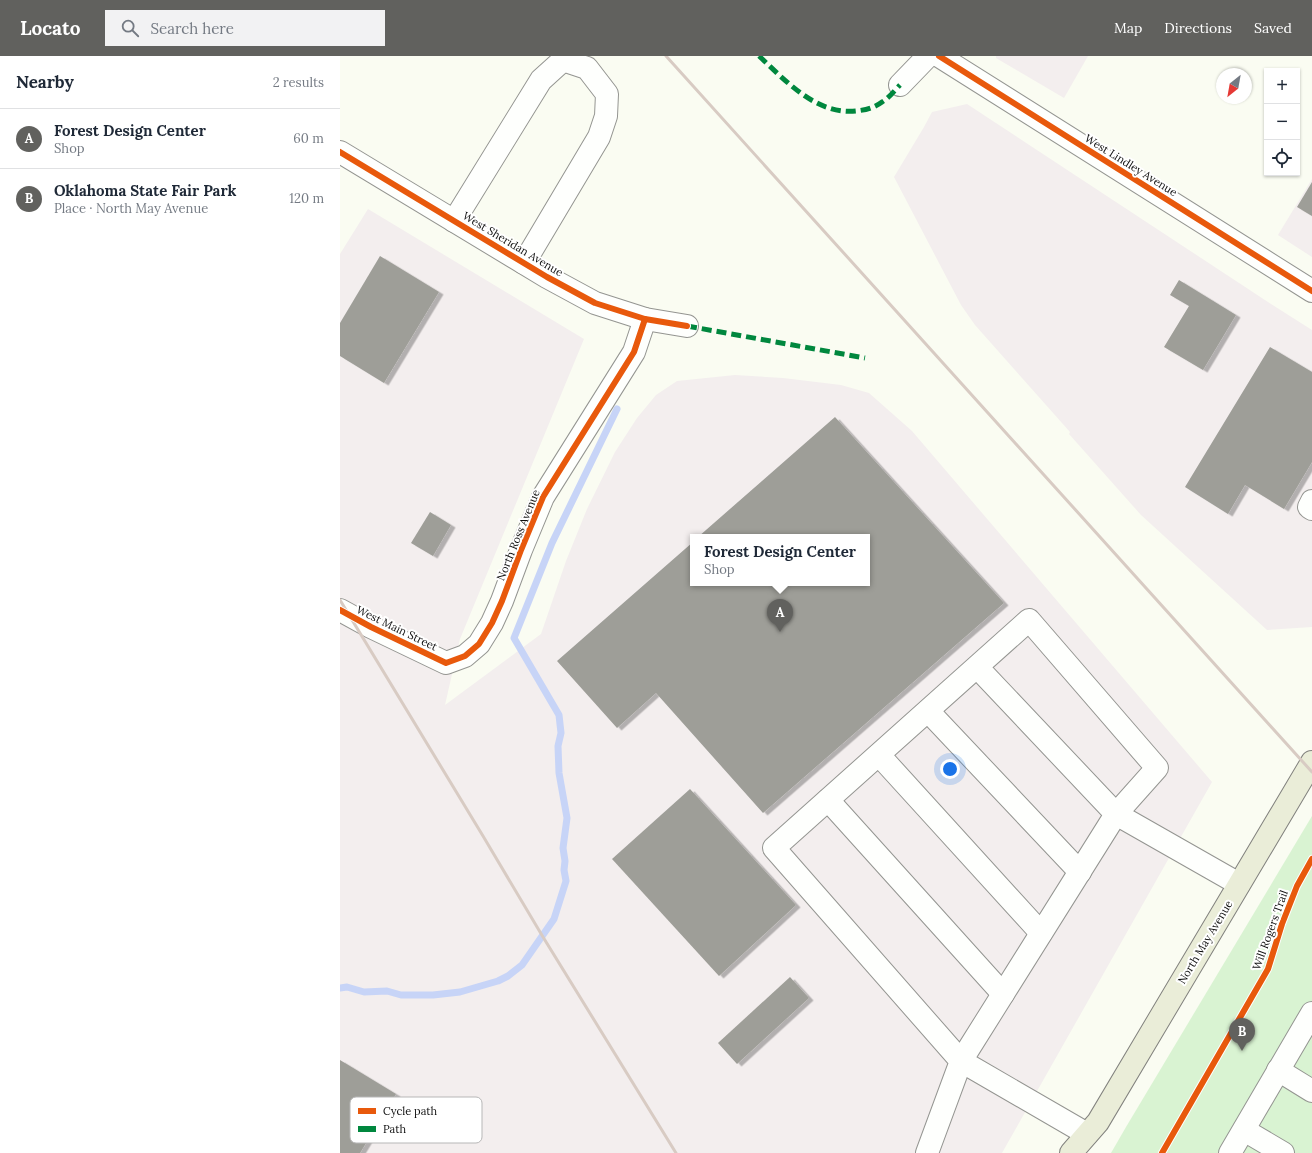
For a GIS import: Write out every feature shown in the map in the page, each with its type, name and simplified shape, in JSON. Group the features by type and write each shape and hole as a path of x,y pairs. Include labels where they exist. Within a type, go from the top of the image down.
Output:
{"main road":[{"name":"North May Avenue","path":"1071,1153 1090,1136 1312,762"}],"street":[{"path":"900,85 928,56"},
{"name":"West Lindley Avenue","path":"939,56 1312,291"},
{"path":"454,221 541,80 563,60 587,68 607,94 606,116 599,137 524,263"},
{"name":"West Sheridan Avenue","path":"340,152 547,277 595,303 645,319 687,326"},
{"name":"North Ross Avenue","path":"446,663 465,656 479,644 492,622 502,601 543,497 634,352 645,319"},
{"path":"1312,501 1309,507 1312,509"},
{"name":"West Main Street","path":"340,610 371,627 446,663"},
{"path":"927,1153 961,1061 1116,814 1157,768 1029,620 774,848 961,1061 1090,1136"},
{"path":"977,666 1116,814 1239,884"},
{"path":"928,711 1080,872"},
{"path":"879,755 1041,933"},
{"path":"828,800 1004,994"},
{"path":"1230,1153 1278,1070 1310,1021"},
{"path":"1278,1070 1312,1091"},
{"path":"1244,1130 1283,1153"}],"shaded area":[{"path":"996,56 1088,56 1064,98 996,58"},
{"path":"967,104 1312,330 1312,627 1267,630 1141,515 975,325 961,305 894,177 932,112"},
{"path":"1312,179 1312,257 1278,235"},
{"path":"368,209 584,339 460,639 445,705 541,634 566,561 587,509 615,452 637,418 656,395 677,381 735,375 783,378 841,385 869,393 912,431 1212,782 1002,1153 340,1153 340,254"}],"green space":[{"path":"1312,816 1312,1153 1111,1153 1126,1127"}],"building":[{"path":"1312,182 1312,216 1297,207"},
{"path":"380,256 439,292 384,383 340,356 340,323"},
{"path":"1179,280 1236,315 1203,370 1164,347 1189,306 1170,295"},
{"path":"1270,347 1312,372 1312,462 1284,509 1245,485 1228,514 1185,487"},
{"path":"835,417 1004,603 763,813 656,693 617,728 557,661 690,545 690,586 870,586 870,534 701,534"},
{"path":"430,512 451,525 433,556 411,543"},
{"path":"690,789 796,905 719,976 612,859"},
{"path":"790,977 809,998 737,1064 718,1043"},
{"path":"340,1060 396,1094 394,1097 350,1097 350,1143 366,1143 360,1153 340,1153"}],"waterway":[{"path":"340,988 347,987 364,992 387,991 401,995 433,995 460,992 498,981 508,976 522,965 554,919 566,881 563,848 567,818 559,773 558,746 561,733 559,715 514,638 552,543 617,409"}],"railway":[{"path":"666,56 1312,772"},
{"path":"340,600 543,937 676,1153"}],"marked path":[{"path":"759,56 780,76 803,94 828,108 841,111 856,111 873,107 887,98 900,85"},
{"path":"687,326 865,358"}],"cycle path":[{"path":"939,56 1312,291"},
{"path":"340,152 547,277 595,303 645,319 687,326"},
{"path":"340,610 371,627 446,663 465,656 479,644 492,623 502,601 543,497 634,352 645,319"},
{"name":"Will Rogers Trail","path":"1162,1153 1268,969 1282,924 1297,886 1312,859"}],"place":[{"name":"Forest Design Center","path":"780,632"},
{"name":"Oklahoma State Fair Park","path":"1242,1051"}]}
